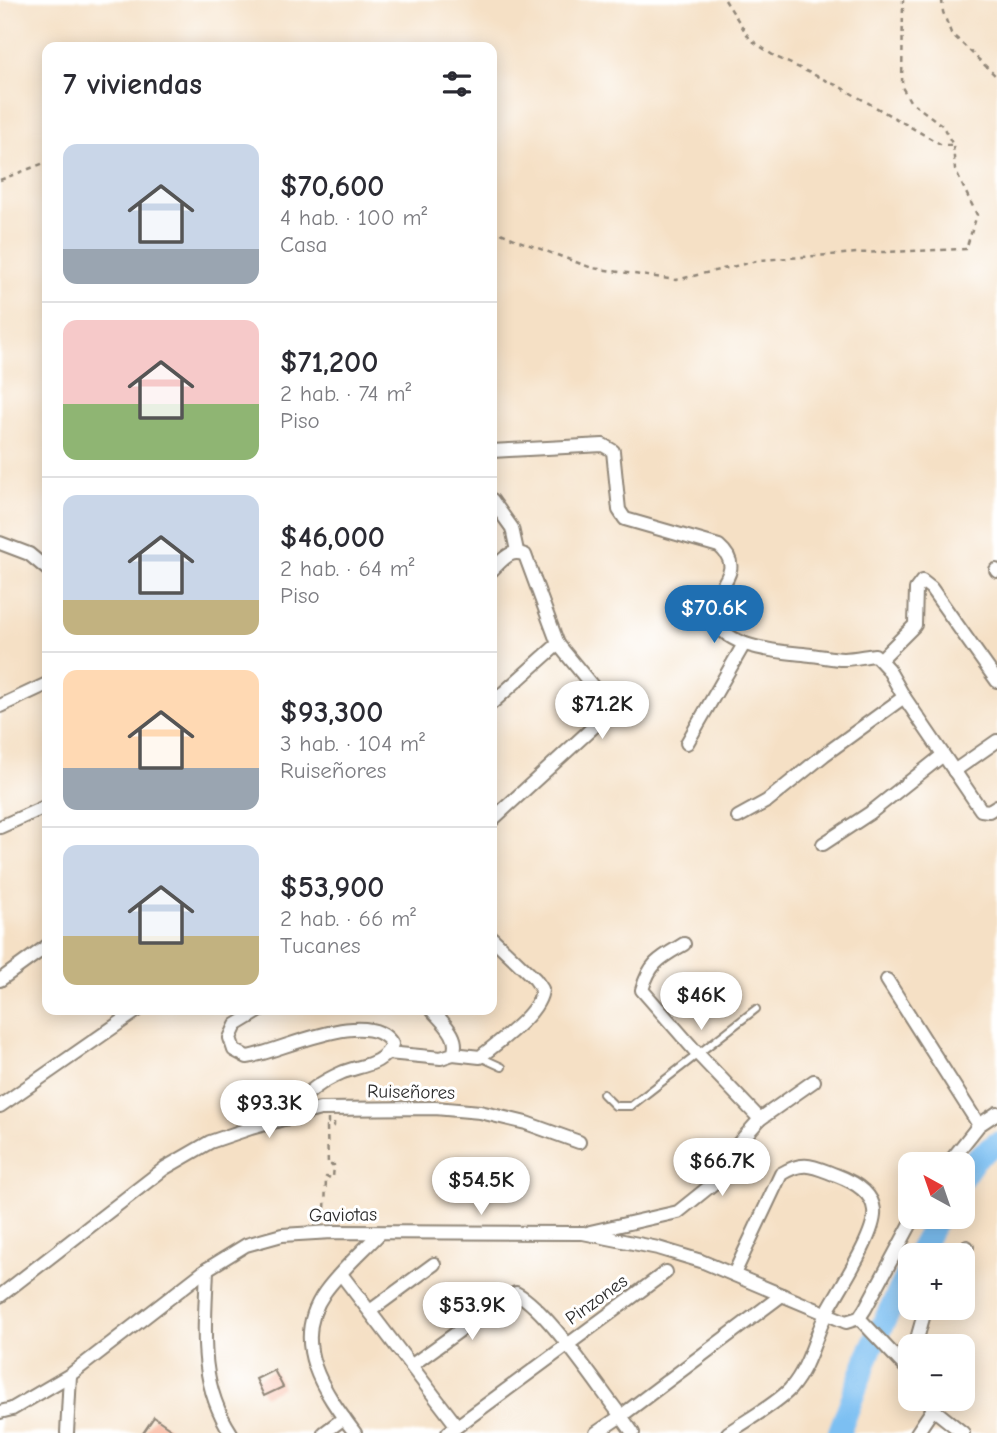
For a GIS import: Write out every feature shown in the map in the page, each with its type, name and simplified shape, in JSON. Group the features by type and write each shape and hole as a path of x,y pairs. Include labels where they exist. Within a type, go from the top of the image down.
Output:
{"street":[{"path":"497,451 603,445 613,451 619,510 625,519 719,546 729,555 732,566 730,573 714,596 709,610 715,623 724,632 744,644 770,651 843,659 875,655 881,659 981,810 989,811 997,806"},
{"path":"497,507 512,528 517,551"},
{"path":"0,543 29,554 42,565"},
{"path":"497,565 509,553 517,551 525,555 558,644 603,699 604,714 600,721 497,812"},
{"path":"881,659 915,625 916,589 922,581 931,588 997,681"},
{"path":"497,698 558,644"},
{"path":"687,743 744,644"},
{"path":"0,706 42,686"},
{"path":"738,817 767,801 824,755 904,697"},
{"path":"954,771 997,741"},
{"path":"823,844 870,813 943,755"},
{"path":"0,827 42,808"},
{"path":"0,836 16,821"},
{"path":"284,1119 300,1099 317,1086 341,1073 376,1062 388,1054 441,1058 453,1054 480,1057 532,1012 542,994 542,989 535,979 497,943"},
{"path":"684,944 657,960 646,975 642,990 760,1119"},
{"path":"0,980 42,950"},
{"path":"887,980 979,1125"},
{"path":"0,1106 131,1015"},
{"path":"253,1015 236,1025 230,1038 234,1050 247,1057 267,1054 332,1031 358,1029 377,1032 387,1037 391,1044 388,1054"},
{"path":"436,1015 454,1037 456,1045 453,1054"},
{"path":"583,1233 678,1212 714,1183 731,1152 760,1119 814,1080"},
{"name":"Ruiseñores","path":"0,1296 165,1168 210,1142 320,1109 435,1108 480,1112 526,1123 579,1142"},
{"path":"958,1152 979,1125 997,1113"},
{"path":"729,1433 789,1390 809,1361 826,1315 870,1231 874,1210 868,1195 850,1180 814,1167 796,1165 781,1174 734,1274"},
{"path":"898,1357 862,1321 908,1229"},
{"name":"Gaviotas","path":"0,1412 12,1409 70,1375 207,1269 246,1245 282,1235 332,1232 583,1233 658,1248 734,1274 826,1315 846,1322 862,1321"},
{"path":"355,1433 323,1388 310,1356 312,1324 325,1293 380,1233"},
{"path":"370,1311 435,1264"},
{"path":"207,1269 203,1350 211,1389 231,1433"},
{"name":"Pinzones","path":"453,1429 666,1272"},
{"path":"341,1274 412,1365 453,1429"},
{"path":"412,1365 502,1300 516,1293 527,1298 566,1344 633,1433"},
{"path":"596,1433 782,1295"},
{"path":"67,1433 70,1375"},
{"path":"917,1433 927,1411"},
{"path":"939,1411 963,1433"},
{"path":"324,1433 344,1418"}],"lane":[{"path":"603,1094 615,1106 631,1106 755,1009"},
{"path":"480,1057 502,1067"}],"path":[{"path":"724,0 750,39 774,57 842,88 942,145 953,145"},
{"path":"497,231 592,268 676,280 761,260 967,249 977,215 954,170 953,145 942,125 910,101 902,86 903,0"},
{"path":"942,0 951,33 997,77"},
{"path":"0,180 42,164"},
{"path":"329,1109 328,1123 334,1122 334,1126 327,1127 328,1165 334,1165 333,1178 326,1177 325,1214 333,1215 332,1232"}],"building":[{"path":"274,1370 283,1387 264,1396 256,1379"},
{"path":"154,1417 174,1431 143,1433"}],"waterway":[{"path":"975,1159 997,1143"},
{"path":"924,1243 932,1229"},
{"path":"839,1433 871,1348 898,1293"}]}
